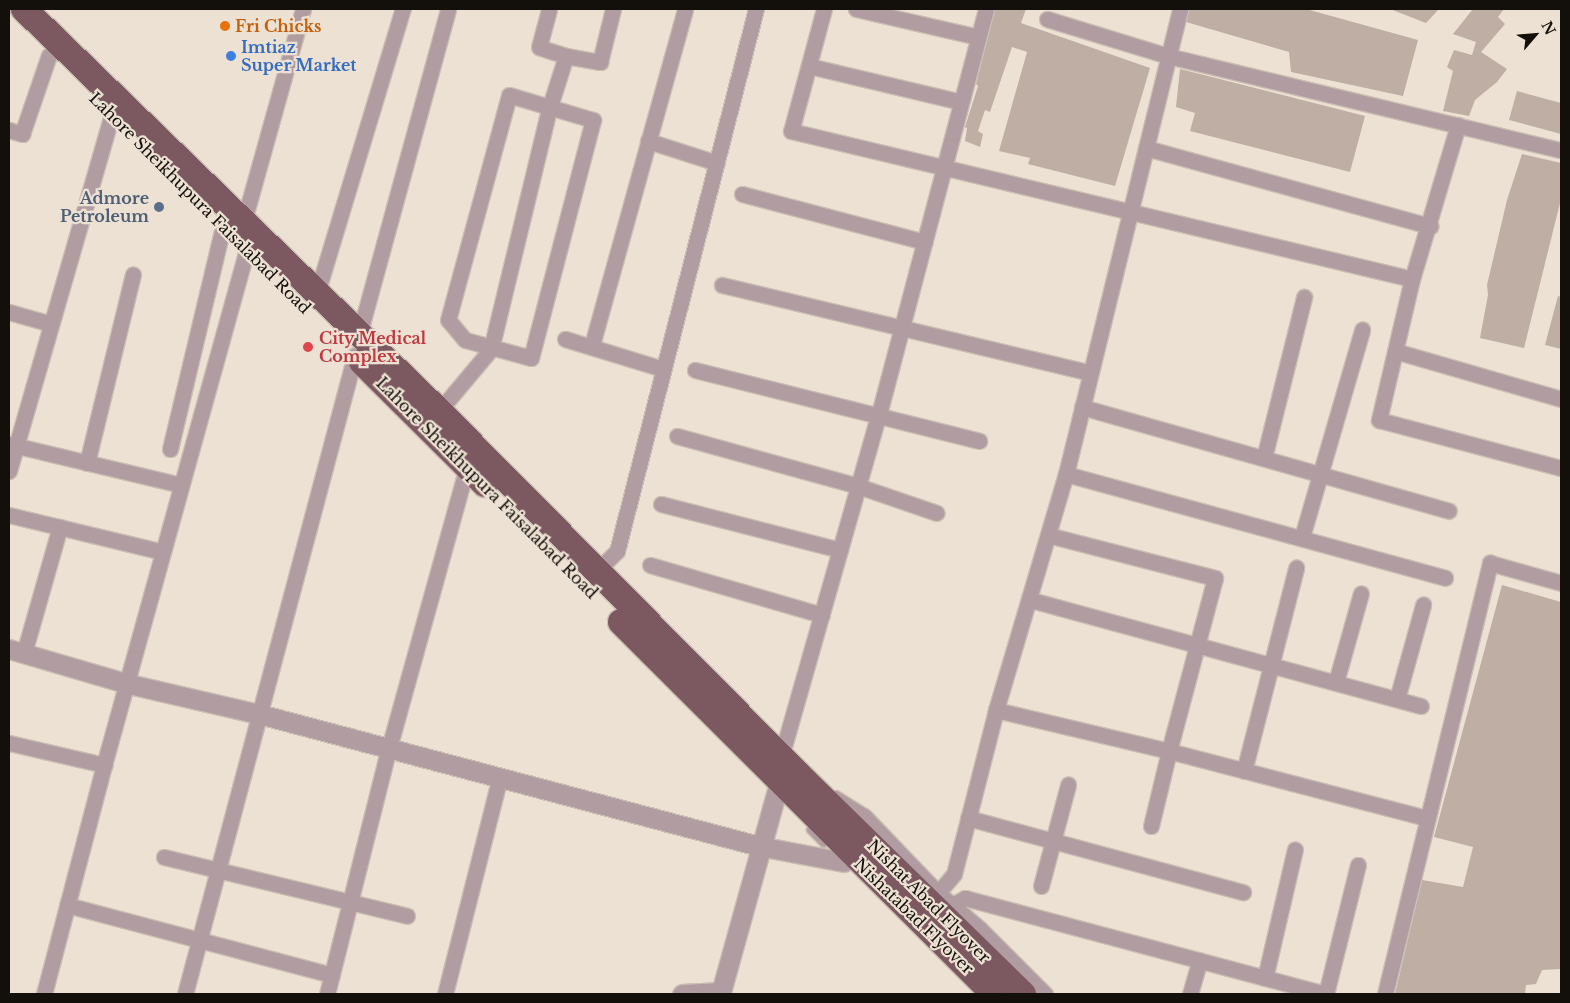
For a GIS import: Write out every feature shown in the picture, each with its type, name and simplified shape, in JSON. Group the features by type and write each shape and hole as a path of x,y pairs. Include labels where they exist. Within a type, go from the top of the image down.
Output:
{"highway":[{"name":"Lahore Sheikhupura Faisalabad Road","path":"24,12 116,95 233,225 247,250 357,345 440,411 786,771 822,834"},
{"name":"Lahore Sheikhupura Faisalabad Road","path":"24,12 49,55 233,225 317,293 357,345 468,467 786,771 835,807"},
{"name":"Nishat Abad Flyover","path":"835,807 1023,994"},
{"name":"Nishatabad Flyover","path":"822,834 994,994"}],"street":[{"path":"170,449 233,225 303,9"},
{"path":"317,293 403,9"},
{"path":"185,994 448,9"},
{"path":"550,9 539,47 566,56 600,62 613,9"},
{"path":"592,345 685,9"},
{"path":"596,572 617,551 756,9"},
{"path":"824,9 791,131 1412,279"},
{"path":"856,9 978,37"},
{"path":"682,994 721,992 759,846 786,771 822,615 903,328 986,9"},
{"path":"938,893 954,874 996,710 1066,474 1180,9"},
{"path":"1047,19 1168,56 1561,150"},
{"path":"9,130 22,134 49,55"},
{"path":"440,411 491,349 550,106 566,56"},
{"path":"809,66 961,102"},
{"path":"509,95 550,106 593,120 531,358 491,349 465,340 448,320 509,95"},
{"path":"9,472 13,445 51,324 112,115"},
{"path":"1458,125 1430,226 1412,279 1379,420 1561,468"},
{"path":"648,141 717,163"},
{"path":"1146,148 1430,226"},
{"path":"742,194 925,242"},
{"path":"44,994 104,765 129,684 181,485 247,250"},
{"path":"88,463 133,275"},
{"path":"722,284 1090,373"},
{"path":"1264,458 1304,298"},
{"path":"9,312 51,324"},
{"path":"1302,537 1362,330"},
{"path":"566,339 592,345 663,369"},
{"path":"1395,351 1561,400"},
{"path":"695,370 879,414 979,441"},
{"path":"1082,407 1449,511"},
{"path":"677,436 858,486 937,513"},
{"path":"13,445 181,485"},
{"path":"327,994 389,748 468,467"},
{"path":"1066,474 1302,537 1445,578"},
{"path":"661,504 840,550"},
{"path":"9,515 163,552"},
{"path":"60,528 16,651 129,684 259,714 759,846 847,866"},
{"path":"1048,535 1215,578 1150,826"},
{"path":"1385,994 1426,818 1490,563 1561,583"},
{"path":"650,565 822,615"},
{"path":"1244,771 1296,568"},
{"path":"1336,682 1361,593"},
{"path":"1030,600 1272,664 1421,706"},
{"path":"1397,699 1423,605"},
{"path":"996,710 1426,818"},
{"path":"9,743 104,765"},
{"path":"786,771 864,816 938,893 952,904 1045,994"},
{"path":"445,994 500,778"},
{"path":"1041,886 1068,785"},
{"path":"968,818 1243,892"},
{"path":"1265,978 1295,849"},
{"path":"164,857 407,916"},
{"path":"952,904 966,898 1327,994 1358,865"},
{"path":"67,905 332,976"},
{"path":"1190,994 1200,960"}],"lane":[{"path":"822,834 847,866"}],"building":[{"path":"995,9 1026,9 1021,23 1150,68 1115,186 1028,164 1030,158 999,151 1027,52 1012,47 990,112 985,110 978,131 983,134 980,147 965,141 967,128 965,127 978,86 976,84"},
{"path":"1189,9 1306,9 1418,40 1403,96 1291,72 1289,52 1186,22"},
{"path":"1390,9 1439,9 1426,23"},
{"path":"1473,9 1504,9 1498,17 1505,24 1481,52 1507,69 1497,82 1475,100 1469,116 1443,111 1453,71 1447,67 1454,50 1472,55 1476,42 1453,34"},
{"path":"1180,69 1365,116 1350,172 1190,131 1195,113 1176,107"},
{"path":"1517,91 1561,103 1561,134 1509,120"},
{"path":"1522,154 1561,163 1561,199 1524,348 1480,338 1488,295 1487,285 1507,200"},
{"path":"1558,296 1561,297 1561,349 1545,345"},
{"path":"1502,585 1561,602 1561,969 1542,970 1536,984 1526,985 1525,994 1395,994 1422,880 1463,887 1473,847 1434,837"}],"place":[{"name":"Fri Chicks","path":"225,26"},
{"name":"Imtiaz Super Market","path":"231,56"},
{"name":"Admore Petroleum","path":"159,207"},
{"name":"City Medical Complex","path":"308,347"}]}
